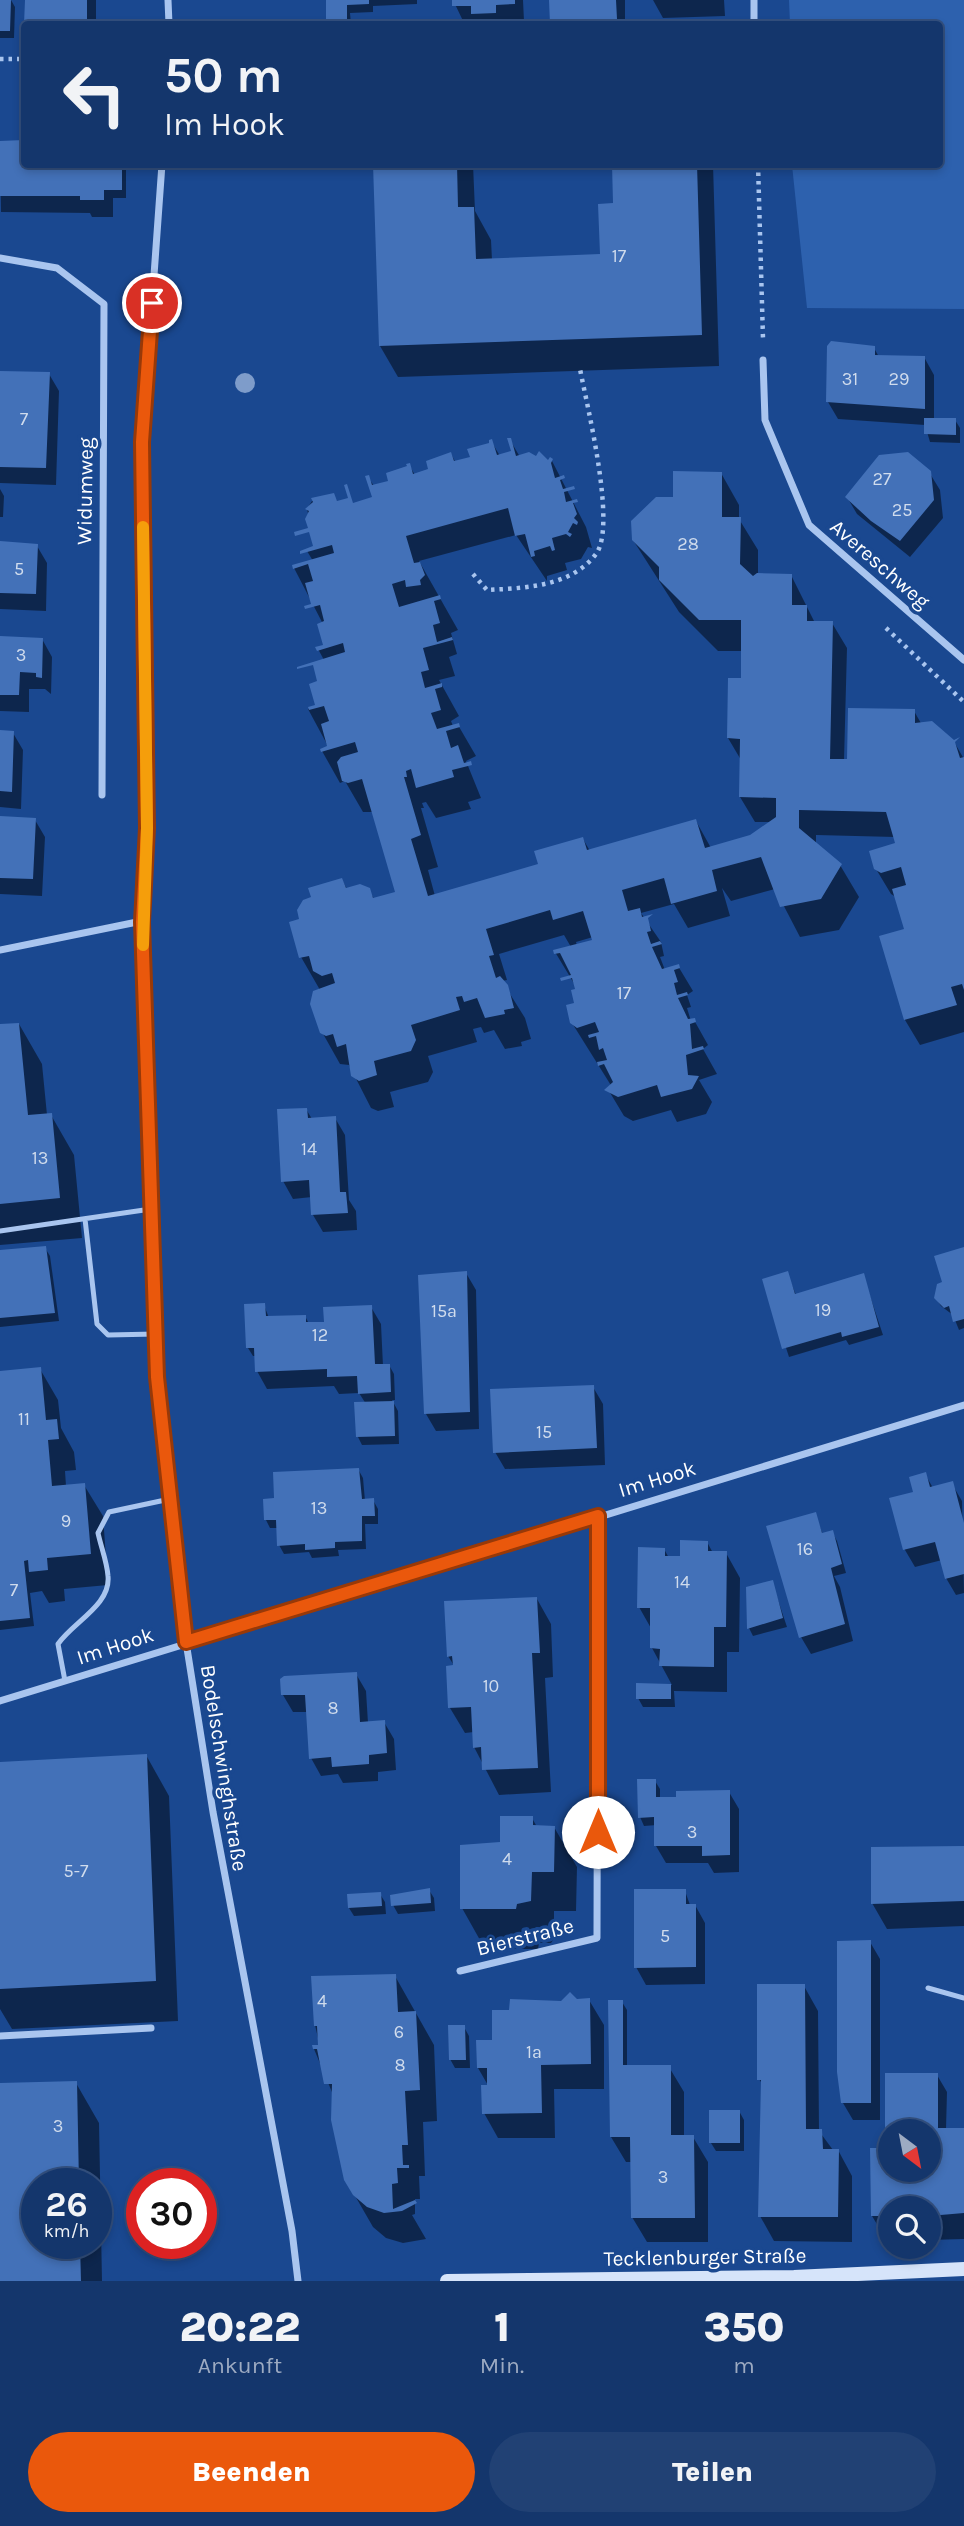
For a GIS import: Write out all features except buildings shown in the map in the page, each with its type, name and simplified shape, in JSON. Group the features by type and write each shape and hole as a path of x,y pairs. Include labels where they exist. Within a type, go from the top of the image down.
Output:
{"street":[{"path":"168,0 169,21"},
{"path":"754,0 754,21"},
{"name":"Bodelschwinghstraße","path":"162,168 142,442 147,828 142,922 156,1334 186,1642 213,1812 292,2231 298,2281"},
{"name":"Widumweg","path":"0,258 57,268 104,304 102,795"},
{"name":"Avereschweg","path":"763,360 765,420 809,525 964,660"},
{"path":"0,950 142,922"},
{"name":"Im Hook","path":"0,1702 186,1642 964,1405"},
{"name":"Bierstraße","path":"460,1971 597,1938 598,1516"},
{"path":"0,2036 151,2028"},
{"name":"Tecklenburger Straße","path":"447,2281 794,2279 964,2269"}],"lane":[{"path":"0,1231 151,1209"},
{"path":"85,1219 97,1324 108,1335 156,1334"},
{"path":"65,1681 58,1644 68,1630 100,1603 109,1578 98,1533 109,1512 170,1499"},
{"path":"928,1988 964,1998"}],"path":[{"path":"0,59 21,60"},
{"path":"758,168 763,360"},
{"path":"473,573 487,590 536,587 578,571 598,552 605,500 580,369"}],"shaded area":[{"path":"789,0 964,0 964,309 807,308 792,168 943,168 943,21 790,21"}],"slow traffic":[{"path":"143,527 147,828 143,945"}],"route":[{"path":"152,303 142,442 147,828 142,922 157,1377 186,1642 598,1516 598,1832"}]}
